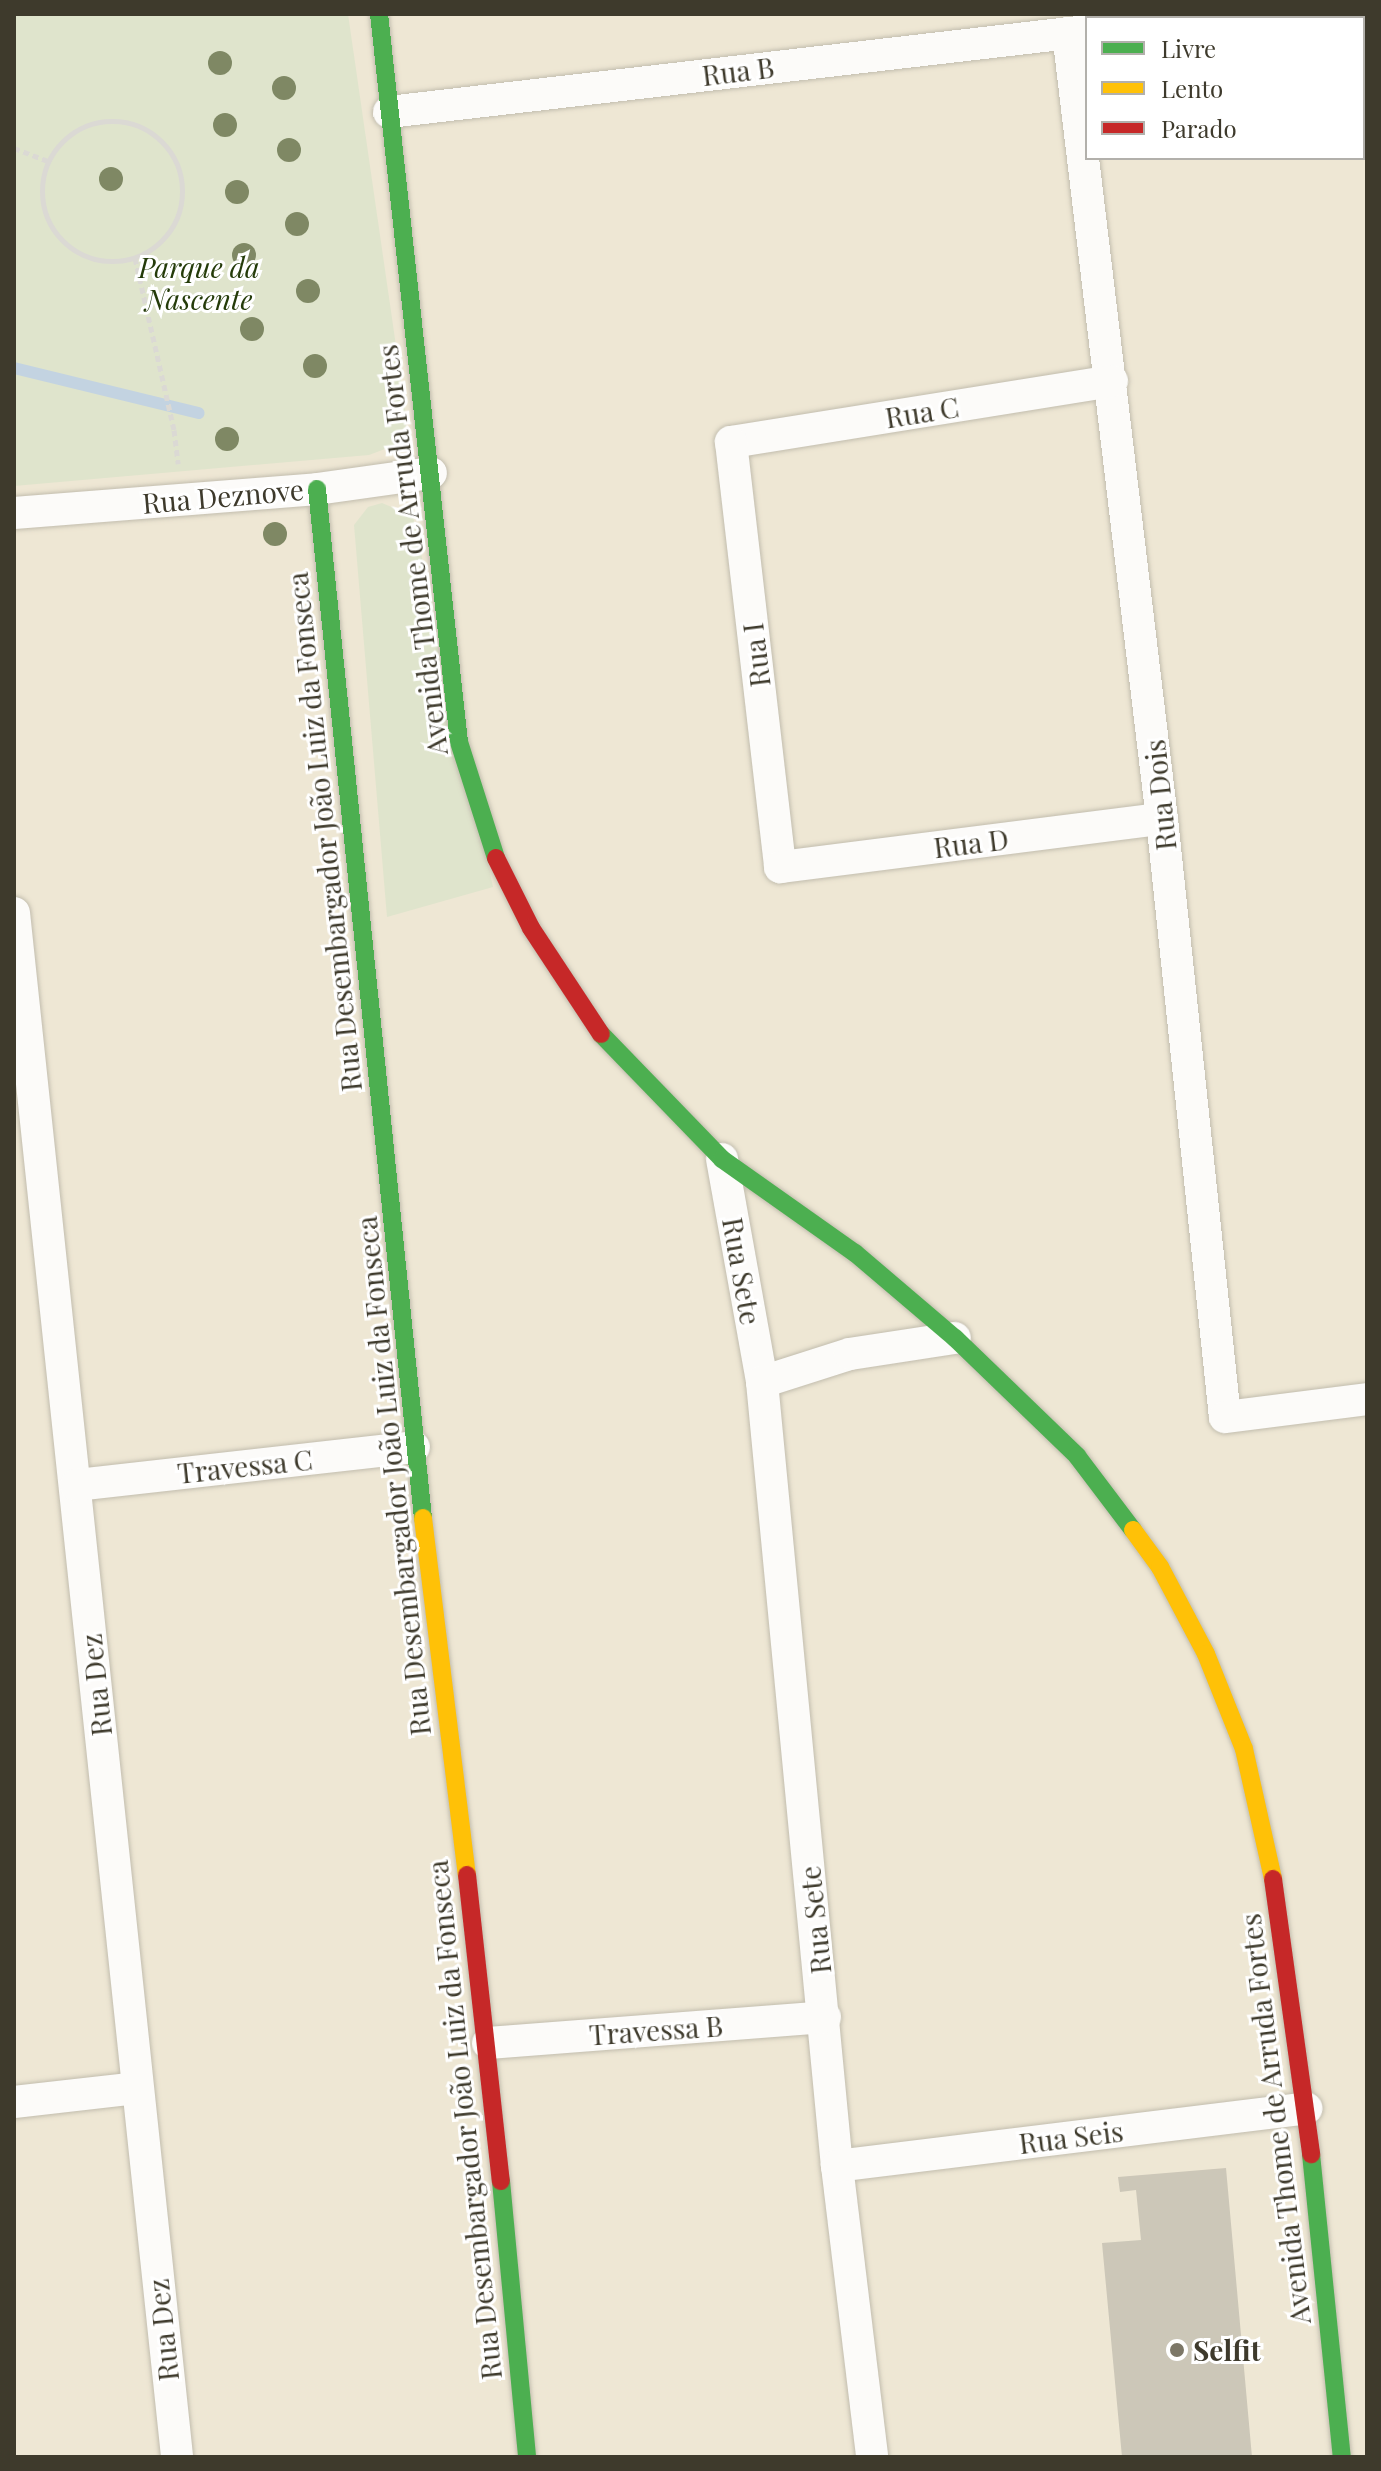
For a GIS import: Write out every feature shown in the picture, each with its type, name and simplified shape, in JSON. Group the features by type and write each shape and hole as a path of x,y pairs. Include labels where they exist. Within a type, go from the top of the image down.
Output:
{"main road":[{"name":"Avenida Thome de Arruda Fortes","path":"379,14 459,742 491,848 531,928 598,1031 722,1159 855,1253 955,1338 1077,1456 1160,1567 1206,1654 1244,1749 1274,1884 1306,2108 1342,2457"},
{"name":"Rua Desembargador João Luiz da Fonseca","path":"317,489 414,1447 488,2043 527,2457"}],"street":[{"path":"1236,16 1257,14"},
{"name":"Rua B","path":"389,112 1077,32"},
{"name":"Rua Dois","path":"1077,32 1085,112"},
{"name":"Rua Dois","path":"1090,160 1225,1417 1367,1399"},
{"name":"Rua C","path":"731,442 1112,381"},
{"name":"Rua I","path":"731,442 780,867"},
{"name":"Rua Deznove","path":"14,513 317,489 431,473"},
{"name":"Rua D","path":"780,867 1162,819"},
{"name":"Rua Dez","path":"14,913 22,1050 76,1485 136,2088 177,2457"},
{"name":"Rua Sete","path":"722,1159 762,1382 837,2166 872,2457"},
{"path":"762,1382 850,1354 955,1338"},
{"name":"Travessa C","path":"76,1485 414,1447"},
{"name":"Travessa B","path":"488,2043 825,2017"},
{"path":"14,2102 136,2088"},
{"name":"Rua Seis","path":"837,2166 1306,2108"}],"path":[{"path":"103,122 126,123 148,131 165,145 177,165 182,187 180,209 163,238 135,258 112,262 88,258 68,246 52,229 42,207 41,184 48,161 62,142 81,128 103,122"},
{"path":"14,148 48,161"},
{"path":"135,258 174,430"}],"green space":[{"name":"Parque da Nascente","path":"14,14 348,14 406,415 406,441 369,455 14,486"},
{"path":"382,503 413,516 493,887 387,917 354,525 368,507"}],"building":[{"name":"Selfit","path":"1226,2168 1252,2457 1122,2457 1102,2243 1141,2240 1136,2190 1120,2192 1118,2177"}],"waterway":[{"path":"14,368 199,413"}],"traffic: fast":[{"path":"379,14 459,742 496,858"},
{"path":"317,489 423,1518"},
{"path":"601,1034 722,1159 855,1253 955,1338 1077,1456 1133,1530"},
{"path":"1311,2154 1342,2457"},
{"path":"501,2181 527,2457"}],"traffic: slow":[{"path":"423,1518 467,1875"},
{"path":"1133,1530 1160,1567 1206,1654 1244,1749 1273,1879"}],"traffic: jam":[{"path":"496,858 531,928 601,1034"},
{"path":"467,1875 501,2181"},
{"path":"1273,1879 1311,2154"}],"place":[{"name":"Selfit","path":"1177,2350"}]}
